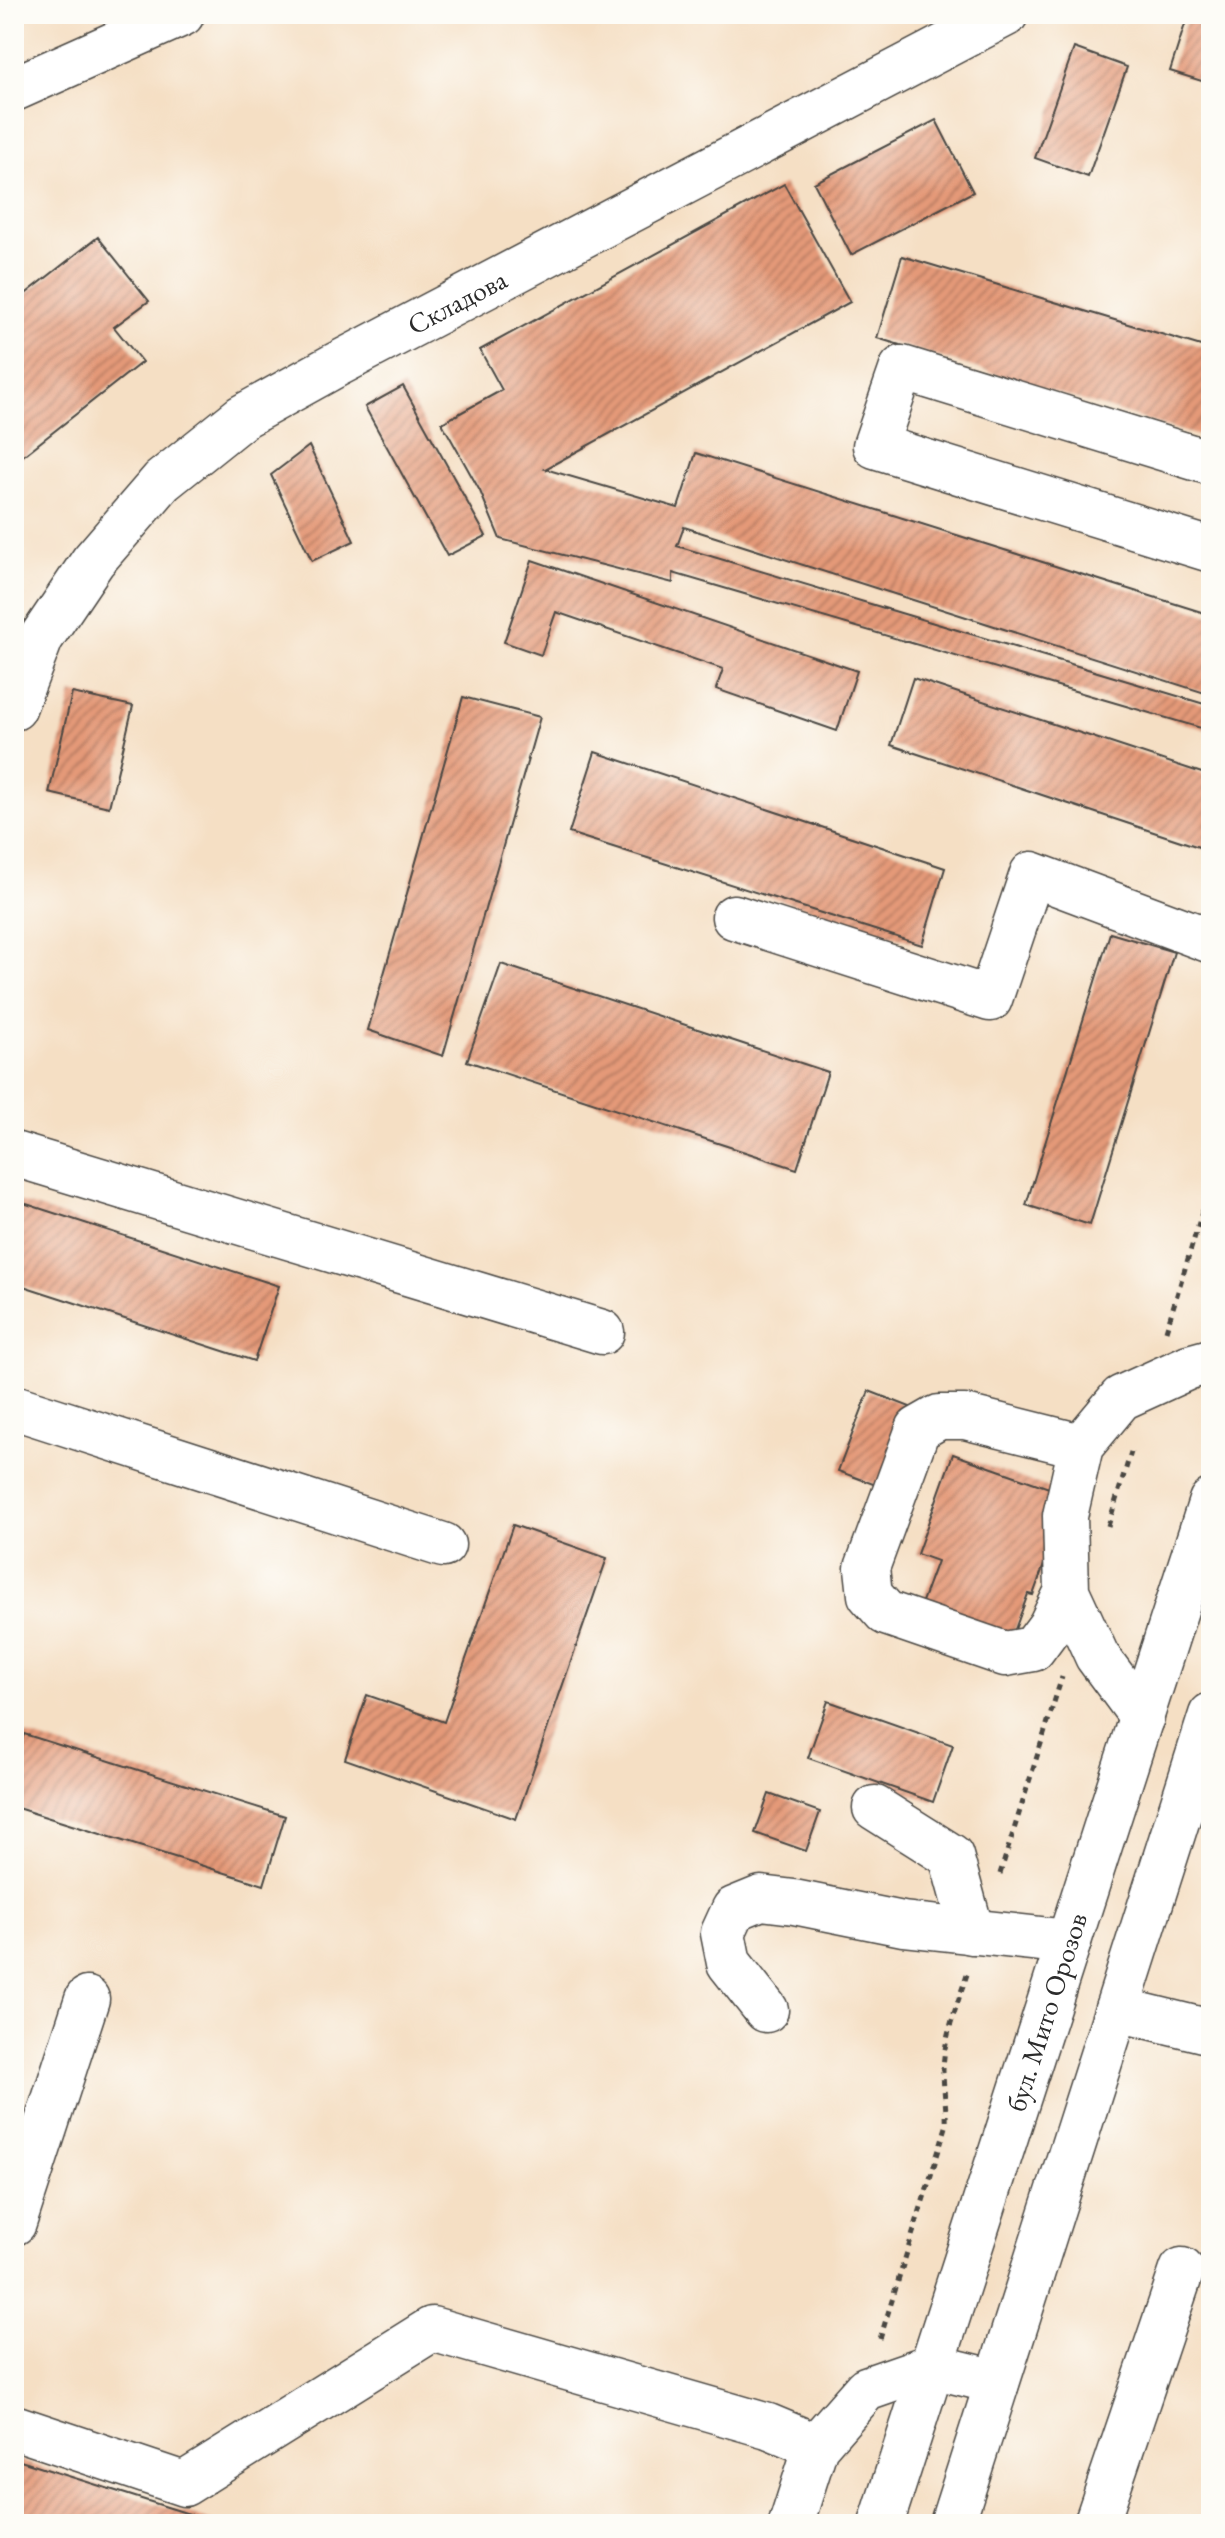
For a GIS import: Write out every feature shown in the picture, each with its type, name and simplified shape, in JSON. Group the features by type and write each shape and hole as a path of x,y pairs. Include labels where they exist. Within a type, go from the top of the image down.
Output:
{"main road":[{"path":"14,89 182,14"},
{"name":"Складова","path":"14,708 41,638 93,561 162,481 242,417 981,20"},
{"path":"1211,463 902,368 875,446 1211,550"},
{"path":"734,917 990,999 1032,874 1211,941"},
{"path":"14,1154 602,1332"},
{"path":"1142,1717 1097,1656 1074,1605 1065,1516 1081,1446 1121,1398 1189,1367 1211,1361"},
{"path":"14,1407 443,1545"},
{"path":"1074,1605 1050,1626 1033,1649 1005,1654 886,1613 870,1595 867,1568 918,1429 939,1417 965,1417 1081,1446"},
{"name":"бул. Мито Орозов","path":"881,2524 1211,1501"},
{"path":"952,2524 1211,1715"},
{"path":"875,1808 951,1856 976,1932"},
{"path":"766,2010 729,1963 723,1933 734,1909 761,1898 903,1924 1069,1942"},
{"path":"14,2223 87,1999"},
{"path":"1117,2009 1211,2032"},
{"path":"1096,2524 1182,2270"},
{"path":"14,2427 184,2484 432,2329 768,2426 816,2446"},
{"path":"791,2524 816,2446 866,2389 932,2366 997,2382"}],"path":[{"path":"1152,1383 1169,1315 1211,1183"},
{"path":"1107,1530 1134,1442"},
{"path":"866,2389 885,2318 946,2127 945,2048 976,1932 1074,1605"}],"building":[{"path":"1187,18 1211,26 1211,84 1170,71"},
{"path":"1074,48 1127,67 1088,177 1035,158"},
{"path":"936,120 973,192 851,255 814,183"},
{"path":"784,184 850,302 545,469 678,508 696,453 1211,615 1211,695 684,527 677,546 1211,706 1211,731 673,573 673,583 500,539 480,491 442,423 502,390 480,350"},
{"path":"98,237 149,301 114,327 142,362 14,463 14,303"},
{"path":"902,256 1211,349 1211,440 877,338"},
{"path":"403,386 486,536 447,556 365,407"},
{"path":"309,446 354,541 312,561 271,475"},
{"path":"532,560 857,671 837,731 716,689 723,669 556,612 541,655 504,642"},
{"path":"913,678 1211,776 1211,851 891,745"},
{"path":"72,693 133,706 109,807 49,793"},
{"path":"463,697 540,717 443,1056 368,1030"},
{"path":"595,752 945,868 922,945 569,833"},
{"path":"1110,933 1174,952 1090,1225 1026,1205"},
{"path":"501,964 828,1072 797,1169 467,1061"},
{"path":"14,1200 279,1286 254,1361 14,1283"},
{"path":"869,1391 923,1412 900,1494 838,1471"},
{"path":"953,1454 1069,1495 1033,1595 1028,1594 1010,1643 919,1610 937,1561 917,1554"},
{"path":"513,1525 607,1558 516,1819 345,1759 367,1695 444,1722"},
{"path":"828,1701 953,1745 933,1802 808,1758"},
{"path":"24,1734 285,1816 264,1885 14,1807 14,1766"},
{"path":"769,1794 820,1812 806,1851 755,1833"},
{"path":"14,2459 218,2523 218,2524 14,2524"}]}
